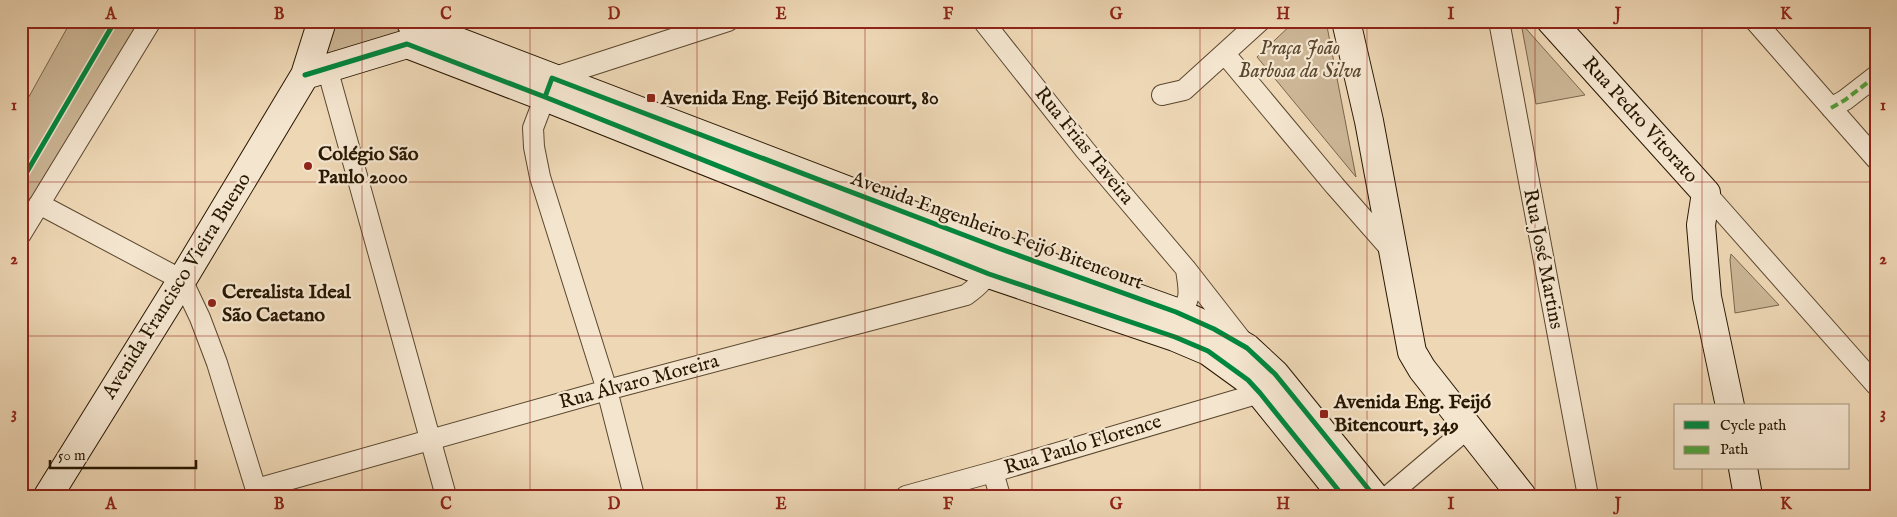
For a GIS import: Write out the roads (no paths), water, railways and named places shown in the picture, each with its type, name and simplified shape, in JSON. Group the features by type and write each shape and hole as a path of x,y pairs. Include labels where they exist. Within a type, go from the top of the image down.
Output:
{"main road":[{"name":"Avenida Francisco Vieira Bueno","path":"55,490 182,280 316,72 322,21"},
{"path":"1346,21 1368,121 1412,352 1422,369 1522,496"},
{"name":"Rua Pedro Vitorato","path":"1551,21 1706,193 1701,225 1707,297 1730,404"},
{"name":"Avenida Engenheiro Feijó Bitencourt","path":"316,72 411,28 989,274 1174,337 1208,351 1248,380 1343,496"},
{"name":"Avenida Engenheiro Feijó Bitencourt","path":"549,87 1176,312 1214,329 1247,348 1275,374 1374,496"},
{"path":"1743,470 1748,496"}],"street":[{"path":"21,234 151,21"},
{"path":"634,496 607,390 540,177 534,147 534,128 549,87 728,21"},
{"name":"Rua Frias Taveira","path":"983,21 1085,150 1186,269 1247,348"},
{"path":"1162,95 1184,90 1260,21"},
{"name":"Rua José Martins","path":"1499,21 1588,496"},
{"path":"1755,21 1876,159"},
{"path":"1225,54 1334,186 1393,252"},
{"path":"316,72 446,496"},
{"path":"1831,108 1845,100 1876,76"},
{"path":"1706,193 1876,385"},
{"path":"40,204 182,280 200,318 217,363 257,492"},
{"name":"Rua Álvaro Moreira","path":"257,492 430,440 607,390 966,295 979,286 989,274 998,248"},
{"path":"1176,312 1184,309 1187,302 1186,269"},
{"name":"Rua Paulo Florence","path":"906,496 1260,393"},
{"path":"1388,496 1468,428"},
{"path":"993,472 1000,496"}],"place":[{"name":"Avenida Eng. Feijó Bitencourt, 80","path":"651,98"},
{"name":"Colégio São Paulo 2000","path":"308,166"},
{"name":"Cerealista Ideal São Caetano","path":"212,303"},
{"name":"Avenida Eng. Feijó Bitencourt, 349","path":"1324,414"}],"park label":[{"name":"Praça João Barbosa da Silva","path":"1300,60"}]}
